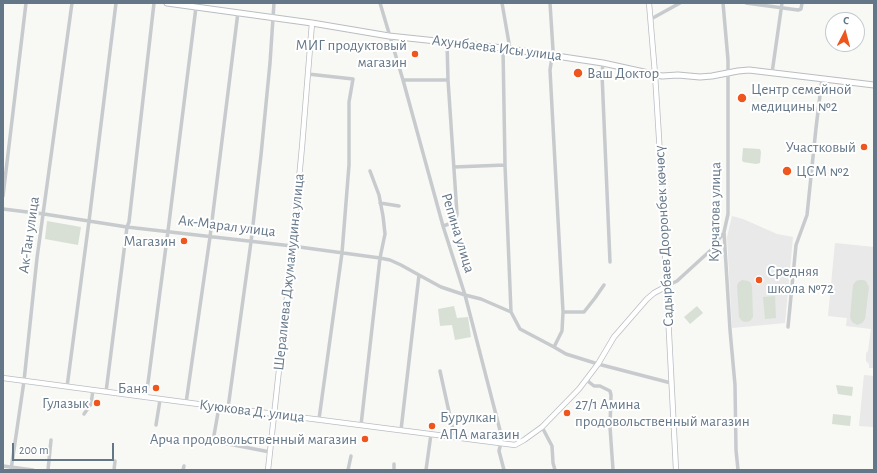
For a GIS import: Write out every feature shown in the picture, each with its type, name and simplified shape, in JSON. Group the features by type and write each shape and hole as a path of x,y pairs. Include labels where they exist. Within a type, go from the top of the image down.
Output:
{"main road":[{"name":"Ахунбаева Исы улица","path":"167,3 273,17 389,36 552,55 603,63 662,76 678,75 700,77 748,70 874,85"}],"street":[{"path":"3,196 26,3"},
{"name":"Ак-Тан улица","path":"11,469 24,381 37,258 72,3"},
{"path":"67,387 116,3"},
{"path":"106,392 127,227 130,222 154,3"},
{"path":"228,408 251,242 262,148 274,3"},
{"name":"Репина улица","path":"380,3 443,226 465,295 502,438 499,451 504,470"},
{"path":"502,3 510,49"},
{"path":"550,3 553,50 550,70 563,312 562,330 554,346"},
{"name":"Садырбаев Дооронбек көчөсү","path":"649,3 655,74 676,470"},
{"path":"650,19 680,3"},
{"name":"Курчатова улица","path":"723,3 728,60 728,214 724,232 735,385 736,450 738,470"},
{"path":"746,3 798,10 801,8 802,3"},
{"path":"772,73 782,3"},
{"path":"146,398 196,7"},
{"path":"186,403 210,236 238,12"},
{"name":"Шералиева Джумамудина улица","path":"268,470 302,147 312,23"},
{"path":"443,226 455,222 457,214 448,80 448,42"},
{"path":"502,48 511,312 520,329 554,346 566,354 671,383"},
{"path":"603,63 602,74 610,262"},
{"path":"308,74 353,78 349,102 349,165 342,253 320,420"},
{"path":"788,327 796,244 807,215 822,79"},
{"path":"403,80 448,80"},
{"path":"454,166 505,165"},
{"path":"361,425 380,258 385,234 379,195 370,171"},
{"path":"380,203 399,206"},
{"name":"Ак-Марал улица","path":"3,209 127,227 292,246 390,260 441,287 481,299 511,312"},
{"path":"667,286 677,281 712,249 724,232"},
{"path":"401,430 419,275"},
{"path":"563,312 584,312 604,285"},
{"name":"Куюкова Д. улица","path":"3,378 160,400 512,445 518,444 542,427 579,389 598,364 614,337 637,310 654,293 667,286"},
{"path":"440,371 453,430 453,437"},
{"path":"587,379 594,386 600,386 610,391 610,427 613,470"},
{"path":"84,414 90,404 93,390"},
{"path":"156,425 160,400"},
{"path":"219,407 213,441 270,452"},
{"path":"542,427 552,446 555,470"},
{"path":"426,470 431,434"},
{"path":"48,470 51,440"},
{"path":"348,470 351,456"},
{"path":"114,470 115,461"},
{"path":"394,464 394,470"},
{"path":"3,466 11,469 33,470"}],"shaded area":[{"path":"743,148 760,149 760,163 756,164 743,162"},
{"name":"Средняя школа №72","path":"732,216 743,219 777,234 793,237 785,323 732,328 727,237"},
{"path":"47,221 81,227 78,245 45,239"},
{"path":"835,243 874,247 874,368 869,368 869,364 866,361 866,353 868,351 871,329 846,326 847,318 828,316"},
{"path":"742,280 751,283 752,287 753,317 750,321 746,322 742,321 739,317 737,286"},
{"path":"859,280 866,281 869,287 865,319 862,323 857,325 852,322 850,317 853,285"},
{"path":"775,296 776,318 765,319 763,297"},
{"path":"454,306 457,318 468,317 471,337 455,340 452,325 440,326 438,309"},
{"path":"697,306 703,313 690,324 684,317"},
{"path":"864,375 874,376 874,427 859,426"},
{"path":"836,385 853,387 852,396 838,394"},
{"path":"833,414 851,416 850,426 832,424"}],"place":[{"name":"МИГ продуктовый магазин","path":"415,54"},
{"name":"Ваш Доктор","path":"578,73"},
{"name":"Центр семейной медицины №2","path":"742,98"},
{"name":"Участковый","path":"864,147"},
{"name":"ЦСМ №2","path":"787,171"},
{"name":"Магазин","path":"184,241"},
{"name":"Средняя школа №72","path":"759,280"},
{"name":"Баня","path":"156,388"},
{"name":"Гулазык","path":"97,403"},
{"name":"27/1 Амина продовольственный магазин","path":"567,413"},
{"name":"Бурулкан АПА магазин","path":"432,426"},
{"name":"Арча продовольственный магазин","path":"365,439"}]}
